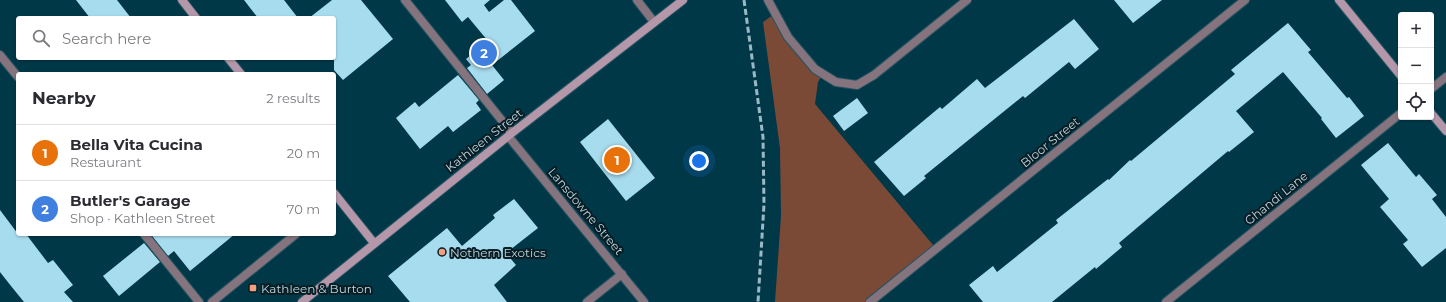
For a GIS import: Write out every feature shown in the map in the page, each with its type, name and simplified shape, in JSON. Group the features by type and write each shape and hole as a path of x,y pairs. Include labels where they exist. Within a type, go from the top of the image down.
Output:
{"street":[{"path":"182,0 194,16"},
{"name":"Lansdowne Street","path":"405,0 510,135 644,302"},
{"path":"637,0 654,22"},
{"name":"Kathleen Street","path":"302,302 510,135 683,0"},
{"path":"768,0 788,37 815,69 836,82 857,85 874,75 967,0"},
{"name":"Bloor Street","path":"870,302 1245,0"},
{"path":"1339,0 1398,72"},
{"path":"0,55 16,75"},
{"path":"230,60 239,72"},
{"path":"1434,87 1446,77"},
{"name":"Ghandi Lane","path":"1166,302 1398,115"},
{"path":"1434,117 1446,131"},
{"path":"336,195 374,243"},
{"path":"146,236 199,302"},
{"path":"212,302 294,236"},
{"path":"587,302 622,274"}],"shaded area":[{"path":"773,15 822,75 818,82 815,104 938,251 874,302 775,302 781,216 780,148 763,22"}],"building":[{"path":"76,0 117,0 129,16 88,16"},
{"path":"244,0 284,0 296,16 256,16"},
{"path":"332,0 361,0 393,39 343,80 334,70 334,60 336,60 336,16 312,16"},
{"path":"445,0 490,0 484,5 489,12 504,0 511,0 535,31 492,65 504,80 487,94 467,68 471,65 466,59 488,41 468,17 462,22"},
{"path":"1114,0 1162,0 1133,23"},
{"path":"1074,19 1099,49 1075,69 1069,62 1025,98 1023,96 924,176 926,178 904,196 874,162 940,107 942,109 977,79 985,88"},
{"path":"1288,23 1311,50 1308,52 1347,98 1349,97 1364,116 1336,138 1321,119 1322,118 1283,72 1236,111 1254,132 1229,152 1228,151 1119,243 1122,247 1096,269 1095,267 1052,302 983,302 969,285 993,266 997,272 1058,223 1056,220 1108,179 1109,180 1130,160 1131,161 1235,74 1231,70"},
{"path":"458,75 479,100 476,103 481,110 453,132 448,126 420,149 396,118 415,102 419,107"},
{"path":"857,98 868,113 844,131 833,116"},
{"path":"608,119 655,178 626,201 580,142"},
{"path":"1388,143 1416,177 1419,174 1437,195 1432,199 1446,217 1446,248 1422,267 1403,244 1408,240 1380,207 1389,199 1361,165"},
{"name":"Nothern Exotics","path":"514,199 538,228 506,253 516,265 494,285 507,302 410,302 388,276 447,228 462,246 495,218 493,215"},
{"path":"0,210 16,231 16,236 28,236 48,263 53,260 73,285 64,292 73,302 24,302 0,272"},
{"path":"152,236 233,236 190,271 174,251 168,256"},
{"path":"144,243 160,262 119,296 103,276"}],"railway":[{"path":"744,0 763,137 764,204 758,302"}],"place":[{"name":"Butler's Garage","path":"484,53"},
{"name":"Bella Vita Cucina","path":"617,160"},
{"name":"Nothern Exotics","path":"442,252"},
{"name":"Kathleen & Burton","path":"253,288"}]}
